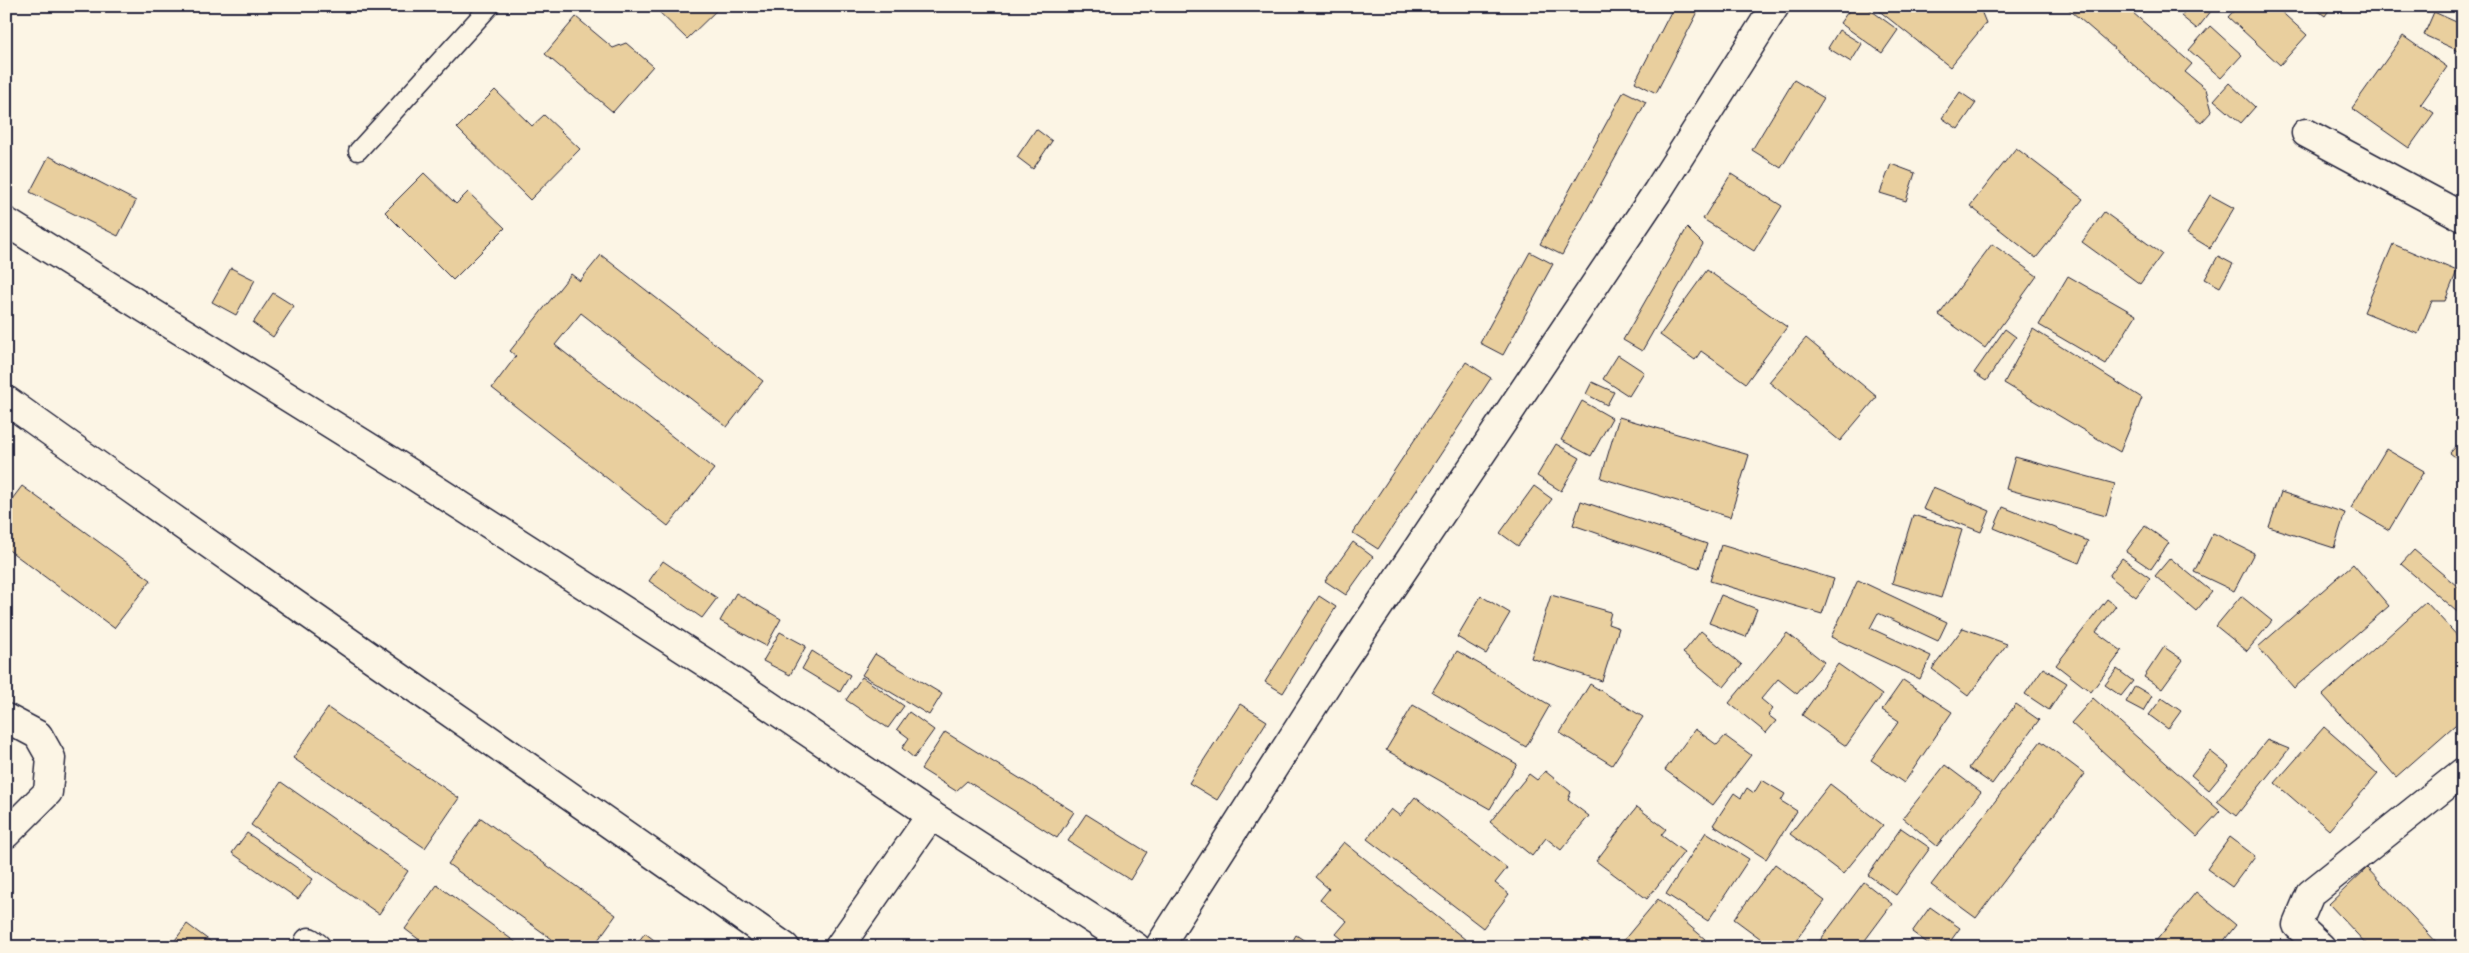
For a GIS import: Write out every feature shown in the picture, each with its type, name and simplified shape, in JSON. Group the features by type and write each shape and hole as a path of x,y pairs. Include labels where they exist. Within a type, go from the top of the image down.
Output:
{"street":[{"path":"1159,947 1332,676 1657,192 1775,6"},
{"path":"2306,133 2463,217"},
{"path":"6,222 391,461 709,665 931,814 1136,947"},
{"path":"6,400 162,512 435,700 785,947"},
{"path":"6,718 38,735 51,758 48,792 6,834"},
{"path":"2320,947 2297,925 2310,894 2463,772"},
{"path":"839,947 931,814"}],"lane":[{"path":"358,151 490,6"}],"building":[{"path":"653,6 721,6 687,39"},
{"path":"1674,6 1701,6 1656,93 1635,82"},
{"path":"1852,6 1865,6 1898,30 1882,53 1840,23"},
{"path":"1873,6 1979,6 1986,23 1950,67"},
{"path":"2065,6 2125,6 2192,64 2185,72 2206,89 2212,111 2201,123"},
{"path":"2189,6 2207,6 2212,10 2197,29 2181,16"},
{"path":"2238,6 2275,6 2307,35 2280,65 2228,17"},
{"path":"2312,6 2332,6 2325,16"},
{"path":"2455,6 2463,6 2463,12 2454,8"},
{"path":"2434,12 2463,25 2463,61 2458,59 2461,52 2424,35"},
{"path":"576,17 613,48 626,43 653,66 613,112 545,54"},
{"path":"2210,26 2242,55 2221,78 2189,50"},
{"path":"1839,30 1862,44 1851,62 1828,48"},
{"path":"2403,36 2447,67 2421,104 2434,113 2409,148 2352,108"},
{"path":"1794,80 1824,98 1781,168 1752,150"},
{"path":"2229,83 2255,107 2241,123 2214,100"},
{"path":"495,90 532,126 544,115 580,149 530,200 457,128"},
{"path":"1624,91 1646,102 1562,255 1540,244"},
{"path":"1960,92 1976,103 1958,129 1942,118"},
{"path":"1036,129 1052,141 1033,169 1017,157"},
{"path":"2016,148 2083,199 2036,258 1970,206"},
{"path":"49,156 136,201 118,236 30,192"},
{"path":"1891,164 1915,173 1906,201 1880,193"},
{"path":"424,173 456,204 468,192 505,228 453,280 385,212"},
{"path":"1731,174 1782,206 1754,251 1703,219"},
{"path":"2210,195 2234,208 2210,248 2187,234"},
{"path":"2104,212 2162,254 2140,284 2082,242"},
{"path":"1687,228 1703,244 1642,351 1623,340"},
{"path":"1992,244 2037,276 1985,348 1939,315"},
{"path":"2393,244 2457,271 2445,301 2432,301 2418,334 2364,312"},
{"path":"1530,252 1553,264 1503,355 1480,343"},
{"path":"601,255 763,381 727,427 581,313 555,345 714,469 668,526 492,388 516,356 510,351 571,274 580,281"},
{"path":"2218,256 2233,264 2220,287 2205,279"},
{"path":"231,268 255,280 236,315 212,302"},
{"path":"1707,270 1787,327 1746,383 1701,351 1695,360 1660,335"},
{"path":"2068,276 2136,315 2106,364 2039,325"},
{"path":"273,293 294,306 273,337 253,323"},
{"path":"2005,329 2016,337 1986,381 1974,373"},
{"path":"2033,329 2142,398 2120,452 2004,383"},
{"path":"1806,338 1877,397 1840,441 1769,382"},
{"path":"1618,355 1644,372 1629,396 1603,379"},
{"path":"1466,362 1491,378 1378,549 1353,533"},
{"path":"1592,382 1614,392 1607,405 1586,394"},
{"path":"1582,401 1612,418 1591,456 1561,440"},
{"path":"1619,417 1749,455 1730,517 1601,478"},
{"path":"2463,439 2463,463 2450,453"},
{"path":"1556,444 1580,458 1561,491 1537,476"},
{"path":"2386,449 2424,471 2389,530 2351,508"},
{"path":"2015,457 2115,484 2106,516 2006,489"},
{"path":"22,486 151,580 114,628 6,548 6,507"},
{"path":"1534,486 1552,499 1518,546 1500,533"},
{"path":"1933,487 1990,511 1981,532 1923,509"},
{"path":"2281,492 2345,513 2334,548 2269,527"},
{"path":"1581,501 1707,544 1699,568 1573,525"},
{"path":"2003,507 2088,541 2079,563 1994,528"},
{"path":"1913,515 1962,530 1941,598 1892,583"},
{"path":"2145,526 2169,543 2151,569 2126,552"},
{"path":"2213,533 2254,553 2234,591 2194,572"},
{"path":"1353,542 1373,557 1346,595 1325,581"},
{"path":"1721,545 1834,579 1822,614 1710,581"},
{"path":"2414,550 2463,591 2463,617 2401,564"},
{"path":"2122,558 2150,578 2136,597 2109,576"},
{"path":"2170,558 2212,592 2196,611 2155,576"},
{"path":"663,561 717,598 702,618 649,581"},
{"path":"2353,564 2389,606 2294,688 2258,647"},
{"path":"1858,580 1947,622 1938,641 1878,613 1870,628 1931,656 1920,679 1831,637"},
{"path":"736,593 781,619 766,646 720,621"},
{"path":"1551,595 1611,612 1608,624 1619,628 1602,681 1531,658"},
{"path":"1721,595 1757,609 1746,637 1709,623"},
{"path":"1319,596 1336,607 1283,693 1265,682"},
{"path":"1481,596 1510,613 1486,654 1457,637"},
{"path":"2241,596 2272,621 2247,651 2216,626"},
{"path":"2107,599 2116,606 2096,632 2122,651 2091,692 2056,665"},
{"path":"2426,602 2463,642 2463,718 2396,777 2323,695"},
{"path":"1963,628 2007,644 1968,696 1932,669"},
{"path":"1701,631 1742,665 1724,687 1683,653"},
{"path":"780,632 806,646 790,675 763,661"},
{"path":"1787,633 1824,662 1797,694 1778,679 1761,699 1773,709 1768,715 1776,721 1766,733 1729,703"},
{"path":"2164,647 2183,660 2162,689 2144,677"},
{"path":"812,651 850,675 840,692 802,669"},
{"path":"1457,651 1550,705 1526,747 1432,692"},
{"path":"875,654 942,694 929,715 862,675"},
{"path":"1838,664 1882,695 1846,746 1802,715"},
{"path":"2043,668 2067,683 2049,710 2025,694"},
{"path":"2117,669 2133,681 2121,696 2105,685"},
{"path":"862,677 904,706 888,728 846,700"},
{"path":"1903,680 1952,712 1904,783 1871,760 1899,721 1882,710"},
{"path":"1590,684 1643,717 1612,765 1560,733"},
{"path":"2135,686 2152,696 2143,711 2126,702"},
{"path":"2093,698 2220,811 2197,836 2071,723"},
{"path":"2162,698 2181,711 2168,729 2149,715"},
{"path":"1240,704 1267,721 1217,800 1189,783"},
{"path":"2016,704 2039,720 1992,784 1969,768"},
{"path":"1413,705 1517,764 1490,809 1386,750"},
{"path":"328,708 459,798 425,848 293,758"},
{"path":"909,712 934,730 914,758 902,748 909,738 897,729"},
{"path":"2324,727 2378,774 2329,830 2275,783"},
{"path":"1695,729 1717,745 1725,736 1751,755 1713,805 1665,770"},
{"path":"945,732 1074,812 1057,838 967,781 956,791 921,769"},
{"path":"2267,740 2289,749 2236,816 2217,801"},
{"path":"2041,741 2085,774 1976,918 1931,885"},
{"path":"2210,751 2229,766 2209,790 2191,775"},
{"path":"1945,765 1981,792 1937,846 1903,818"},
{"path":"1545,771 1571,792 1568,800 1589,816 1561,850 1546,838 1532,856 1490,822 1529,774 1537,780"},
{"path":"1762,780 1785,794 1781,801 1797,811 1766,859 1713,825 1734,793 1741,798 1747,788 1754,793"},
{"path":"281,782 408,871 379,914 251,825"},
{"path":"1830,784 1883,825 1843,874 1790,834"},
{"path":"1415,797 1507,868 1495,883 1509,894 1483,928 1367,839 1391,809 1400,816"},
{"path":"1637,807 1666,829 1661,835 1684,852 1647,899 1596,861"},
{"path":"1086,814 1147,852 1130,880 1068,841"},
{"path":"481,818 616,915 593,947 563,947 448,864"},
{"path":"1901,828 1930,848 1896,895 1868,875"},
{"path":"1706,832 1749,859 1708,921 1666,894"},
{"path":"247,833 313,879 298,899 232,853"},
{"path":"2230,837 2255,856 2232,887 2207,869"},
{"path":"1344,842 1466,940 1461,947 1352,947 1336,934 1347,921 1320,900 1329,889 1315,877"},
{"path":"1775,864 1825,901 1791,947 1772,947 1734,919"},
{"path":"2367,868 2441,947 2369,947 2329,904"},
{"path":"1864,882 1892,904 1860,947 1815,947"},
{"path":"437,885 522,947 429,947 405,929"},
{"path":"2196,892 2236,925 2219,947 2151,947"},
{"path":"1658,899 1705,939 1698,947 1618,947"},
{"path":"1930,907 1960,928 1946,947 1933,947 1912,932"},
{"path":"187,924 218,947 170,947"},
{"path":"645,933 663,947 634,947"},
{"path":"1296,935 1314,947 1289,947"},
{"path":"1584,939 1594,947 1578,947"}]}
